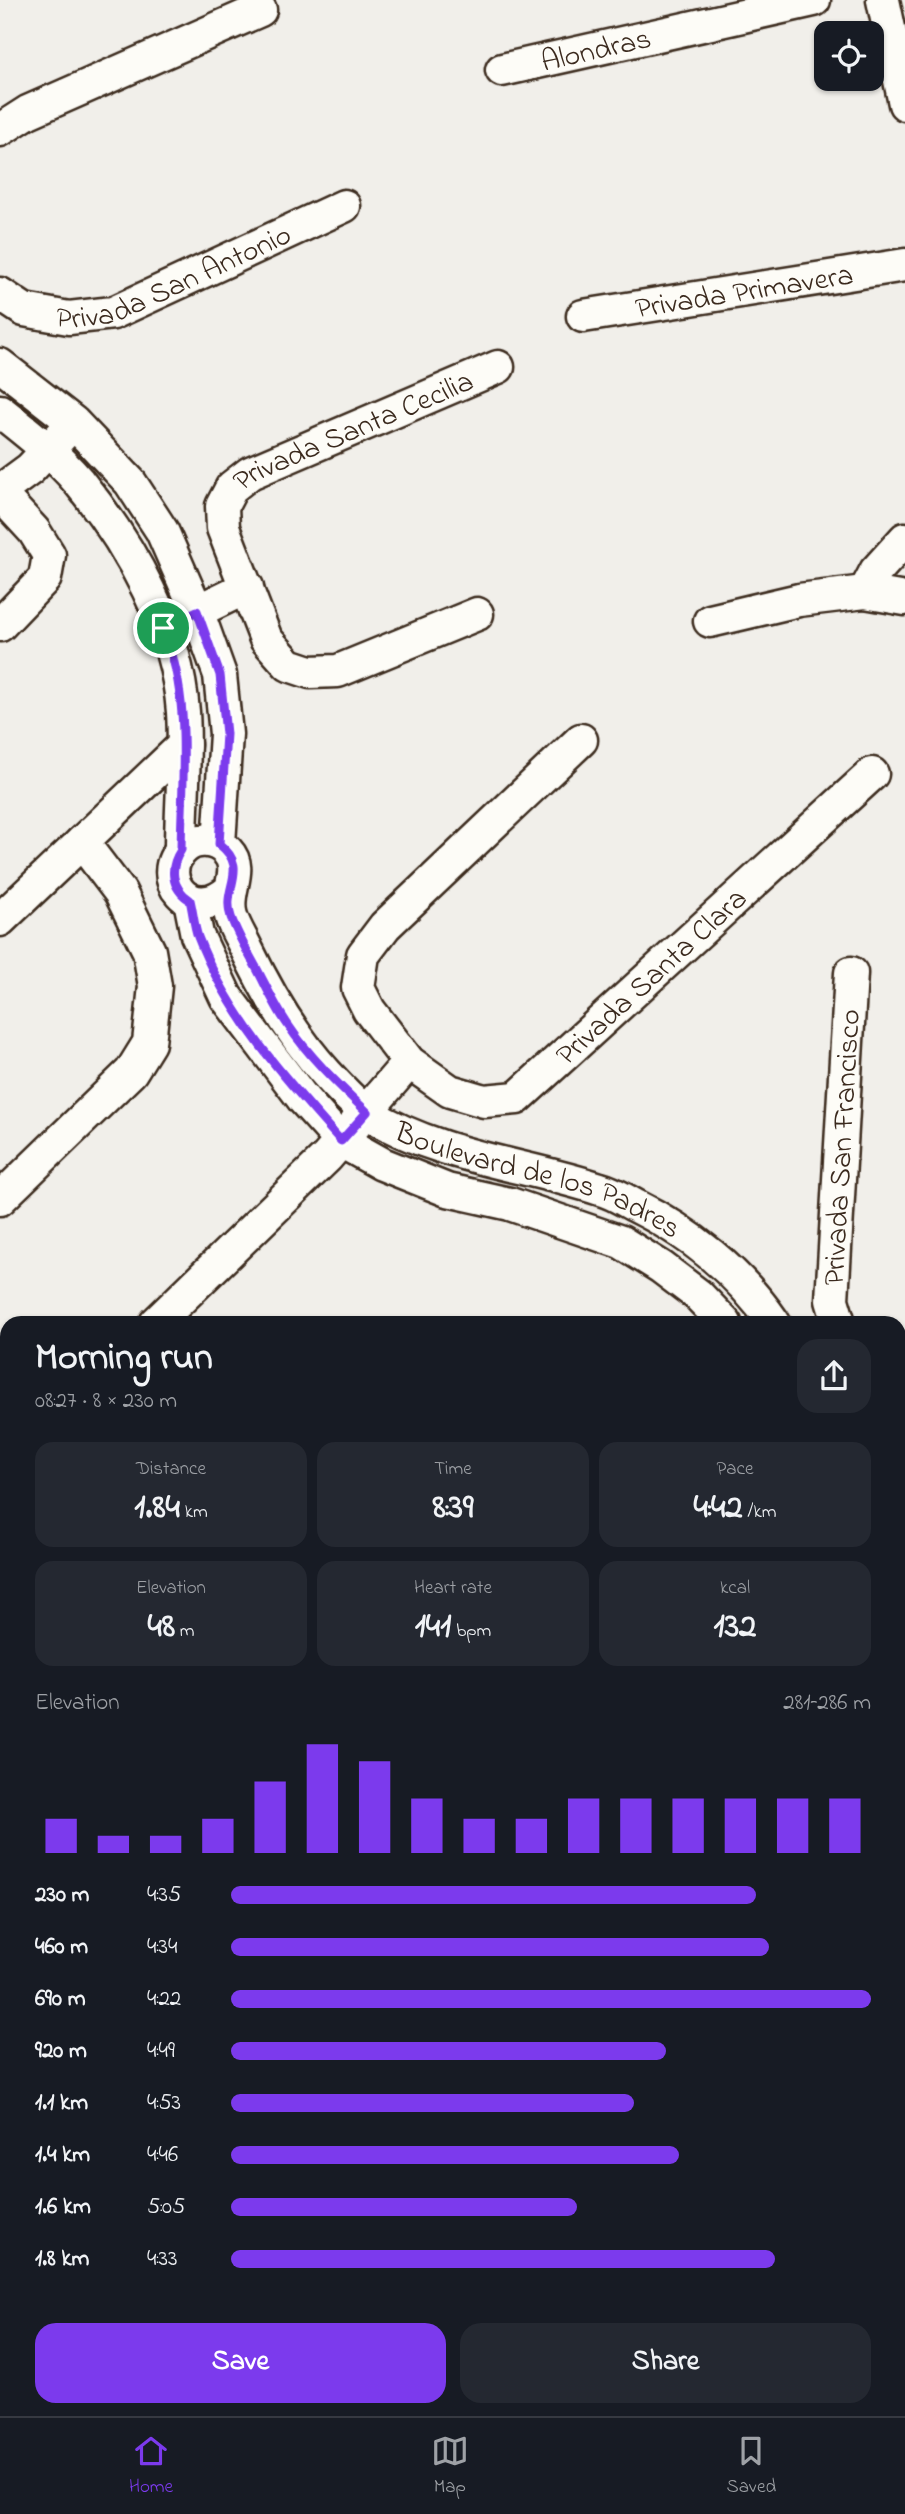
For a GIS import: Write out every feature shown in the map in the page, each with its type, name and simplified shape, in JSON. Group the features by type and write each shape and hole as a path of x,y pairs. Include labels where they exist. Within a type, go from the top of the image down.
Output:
{"street":[{"name":"Alondras","path":"502,69 814,0"},
{"path":"883,0 905,104"},
{"path":"0,130 28,112 260,10"},
{"name":"Privada San Antonio","path":"0,294 24,310 69,318 113,313 344,206"},
{"name":"Privada Primavera","path":"583,316 905,265"},
{"path":"0,365 73,422 130,482 162,531 197,611 220,675 226,734 219,844"},
{"name":"Privada Santa Cecilia","path":"477,614 338,671 310,672 289,665 266,639 223,528 222,506 232,486 250,473 498,367"},
{"path":"0,411 48,450 79,482 118,537 145,585 175,657 183,710 181,850"},
{"path":"0,625 45,578 49,555 34,531 0,492 30,469 73,422"},
{"path":"865,592 876,571 905,538"},
{"path":"163,628 247,587"},
{"path":"710,621 799,600 865,592 905,599"},
{"name":"Privada Santa Clara","path":"581,740 385,926 363,955 358,988 369,1010 409,1062 450,1091 484,1101 517,1098 872,774"},
{"path":"0,920 184,745"},
{"path":"198,841 219,844 228,851 233,860 234,881 229,891 211,902 190,900 182,895 173,877 175,858 188,844 198,841"},
{"path":"0,1199 131,1072 149,1043 155,986 149,951 120,891 82,842"},
{"name":"Boulevard de los Padres","path":"229,891 230,915 287,1025 327,1073 367,1112 395,1128 456,1151 603,1189 652,1214 700,1245 758,1300 769,1316"},
{"name":"Boulevard de los Padres","path":"190,900 197,935 226,997 304,1100 341,1141 382,1164 447,1190 510,1205 621,1242 698,1295 718,1316"},
{"name":"Privada San Francisco","path":"837,1316 832,1300 851,973"},
{"path":"163,1316 341,1141 409,1062"}],"route":[{"path":"197,611 220,675 226,734 219,844 228,851 235,870 229,891 230,915 287,1025 327,1073 367,1112 341,1141 258,1043 226,997 197,935 190,900 176,887 173,868 175,858 181,850 183,710 175,657 163,628 197,611"}]}
